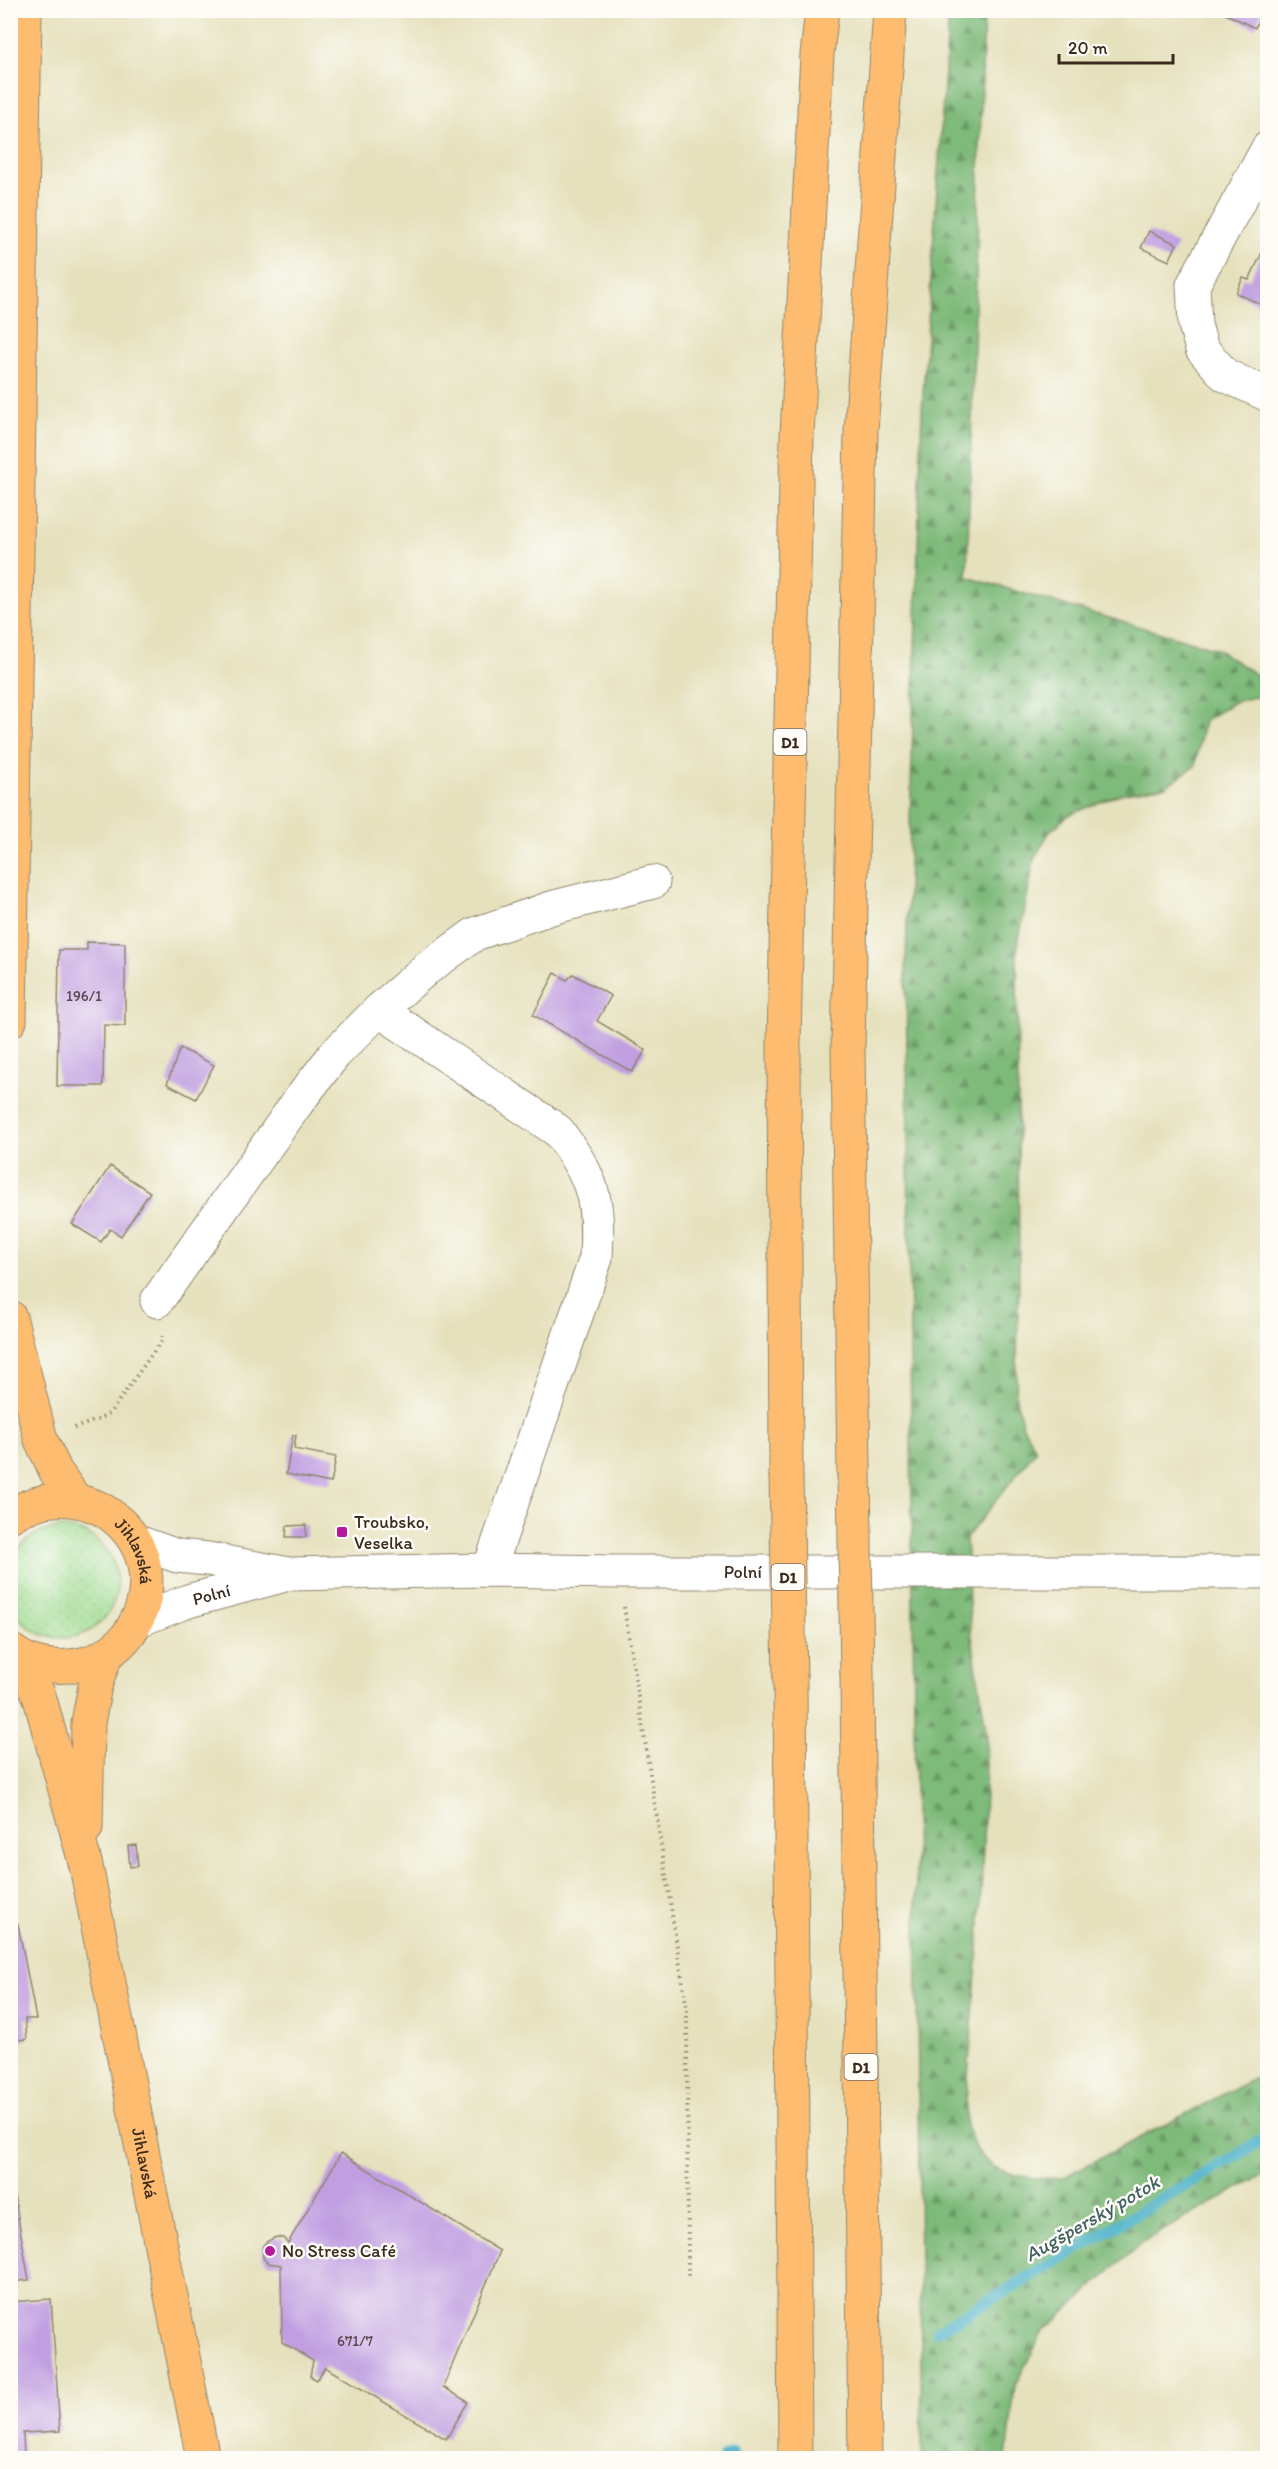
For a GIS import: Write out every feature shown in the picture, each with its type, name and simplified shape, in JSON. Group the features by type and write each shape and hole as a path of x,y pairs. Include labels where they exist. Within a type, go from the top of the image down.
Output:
{"main road":[{"path":"10,1021 17,117 25,10"},
{"name":"D1","path":"795,2458 784,1044 796,471 817,55 822,10"},
{"name":"D1","path":"865,2458 848,1049 861,443 890,10"},
{"path":"10,1317 41,1440 56,1472 75,1499"},
{"name":"Jihlavská","path":"10,1516 27,1505 50,1498 75,1499 99,1507 119,1521 135,1541 144,1567 145,1585 145,1595 136,1622 124,1640 106,1655 85,1664 62,1668 40,1665 15,1653"},
{"name":"Jihlavská","path":"15,1653 39,1695 86,1866 203,2458"},
{"name":"Jihlavská","path":"86,1866 88,1723 95,1686 106,1655"}],"street":[{"path":"1267,150 1193,285 1195,325 1202,350 1225,375 1268,395"},
{"path":"158,1302 297,1103 334,1054 379,1010 425,970 476,934 551,908 653,882"},
{"path":"379,1010 558,1131 579,1160 593,1191 597,1225 596,1258 489,1570"},
{"name":"Polní","path":"135,1541 177,1556 208,1559 289,1574 489,1570 1268,1572"},
{"name":"Polní","path":"136,1622 188,1601 289,1574"}],"path":[{"path":"64,1431 100,1419 110,1413 162,1340 158,1302"},
{"path":"616,1572 623,1600 687,2010 688,2277"}],"green space":[{"path":"984,10 967,577 1217,649 1267,682 1268,694 1234,702 1204,721 1195,766 1166,786 1120,794 1069,815 1050,831 1034,859 1017,950 1019,1280 1016,1399 1023,1426 1036,1450 966,1538 970,1624 987,1737 980,1922 965,2115 969,2134 976,2149 986,2161 998,2169 1027,2177 1062,2178 1251,2080 1267,2074 1268,2172 1142,2242 1043,2332 1015,2385 1007,2458 922,2458 906,961 922,411 949,11"},
{"path":"62,1528 83,1532 101,1544 113,1562 117,1583 113,1604 101,1622 83,1634 62,1638 41,1634 23,1622 11,1604 7,1583 11,1562 23,1544 41,1532"}],"building":[{"path":"1225,10 1263,10 1255,28 1224,13"},
{"path":"1149,231 1177,244 1169,261 1141,248"},
{"path":"1268,240 1268,308 1236,293 1243,278 1249,280"},
{"path":"87,942 125,943 125,1026 104,1025 103,1086 57,1086 59,950 87,950"},
{"path":"555,973 567,980 573,974 611,996 597,1021 646,1050 632,1072 533,1015"},
{"path":"180,1048 214,1065 196,1099 167,1084"},
{"path":"110,1166 150,1192 121,1236 110,1229 101,1242 72,1224"},
{"path":"293,1435 296,1435 294,1449 336,1457 331,1483 286,1474"},
{"path":"306,1525 306,1537 286,1537 287,1526"},
{"path":"136,1845 138,1866 130,1867 128,1846"},
{"path":"18,1924 36,2019 25,2019 27,2039 10,2041 10,1925"},
{"path":"341,2153 500,2251 443,2387 468,2402 446,2439 325,2367 317,2380 310,2376 313,2361 282,2342 281,2265 268,2263 263,2258 263,2246 276,2237 283,2238 288,2243"},
{"path":"10,2172 29,2280 10,2282"},
{"path":"51,2299 60,2431 23,2433 24,2458 10,2458 10,2302"}],"waterway":[{"name":"Augšperský potok","path":"937,2331 1268,2137"},
{"name":"Augšperský potok","path":"723,2458 732,2453"}],"place":[{"name":"Troubsko, Veselka","path":"342,1532"},
{"name":"No Stress Café","path":"270,2251"}]}
